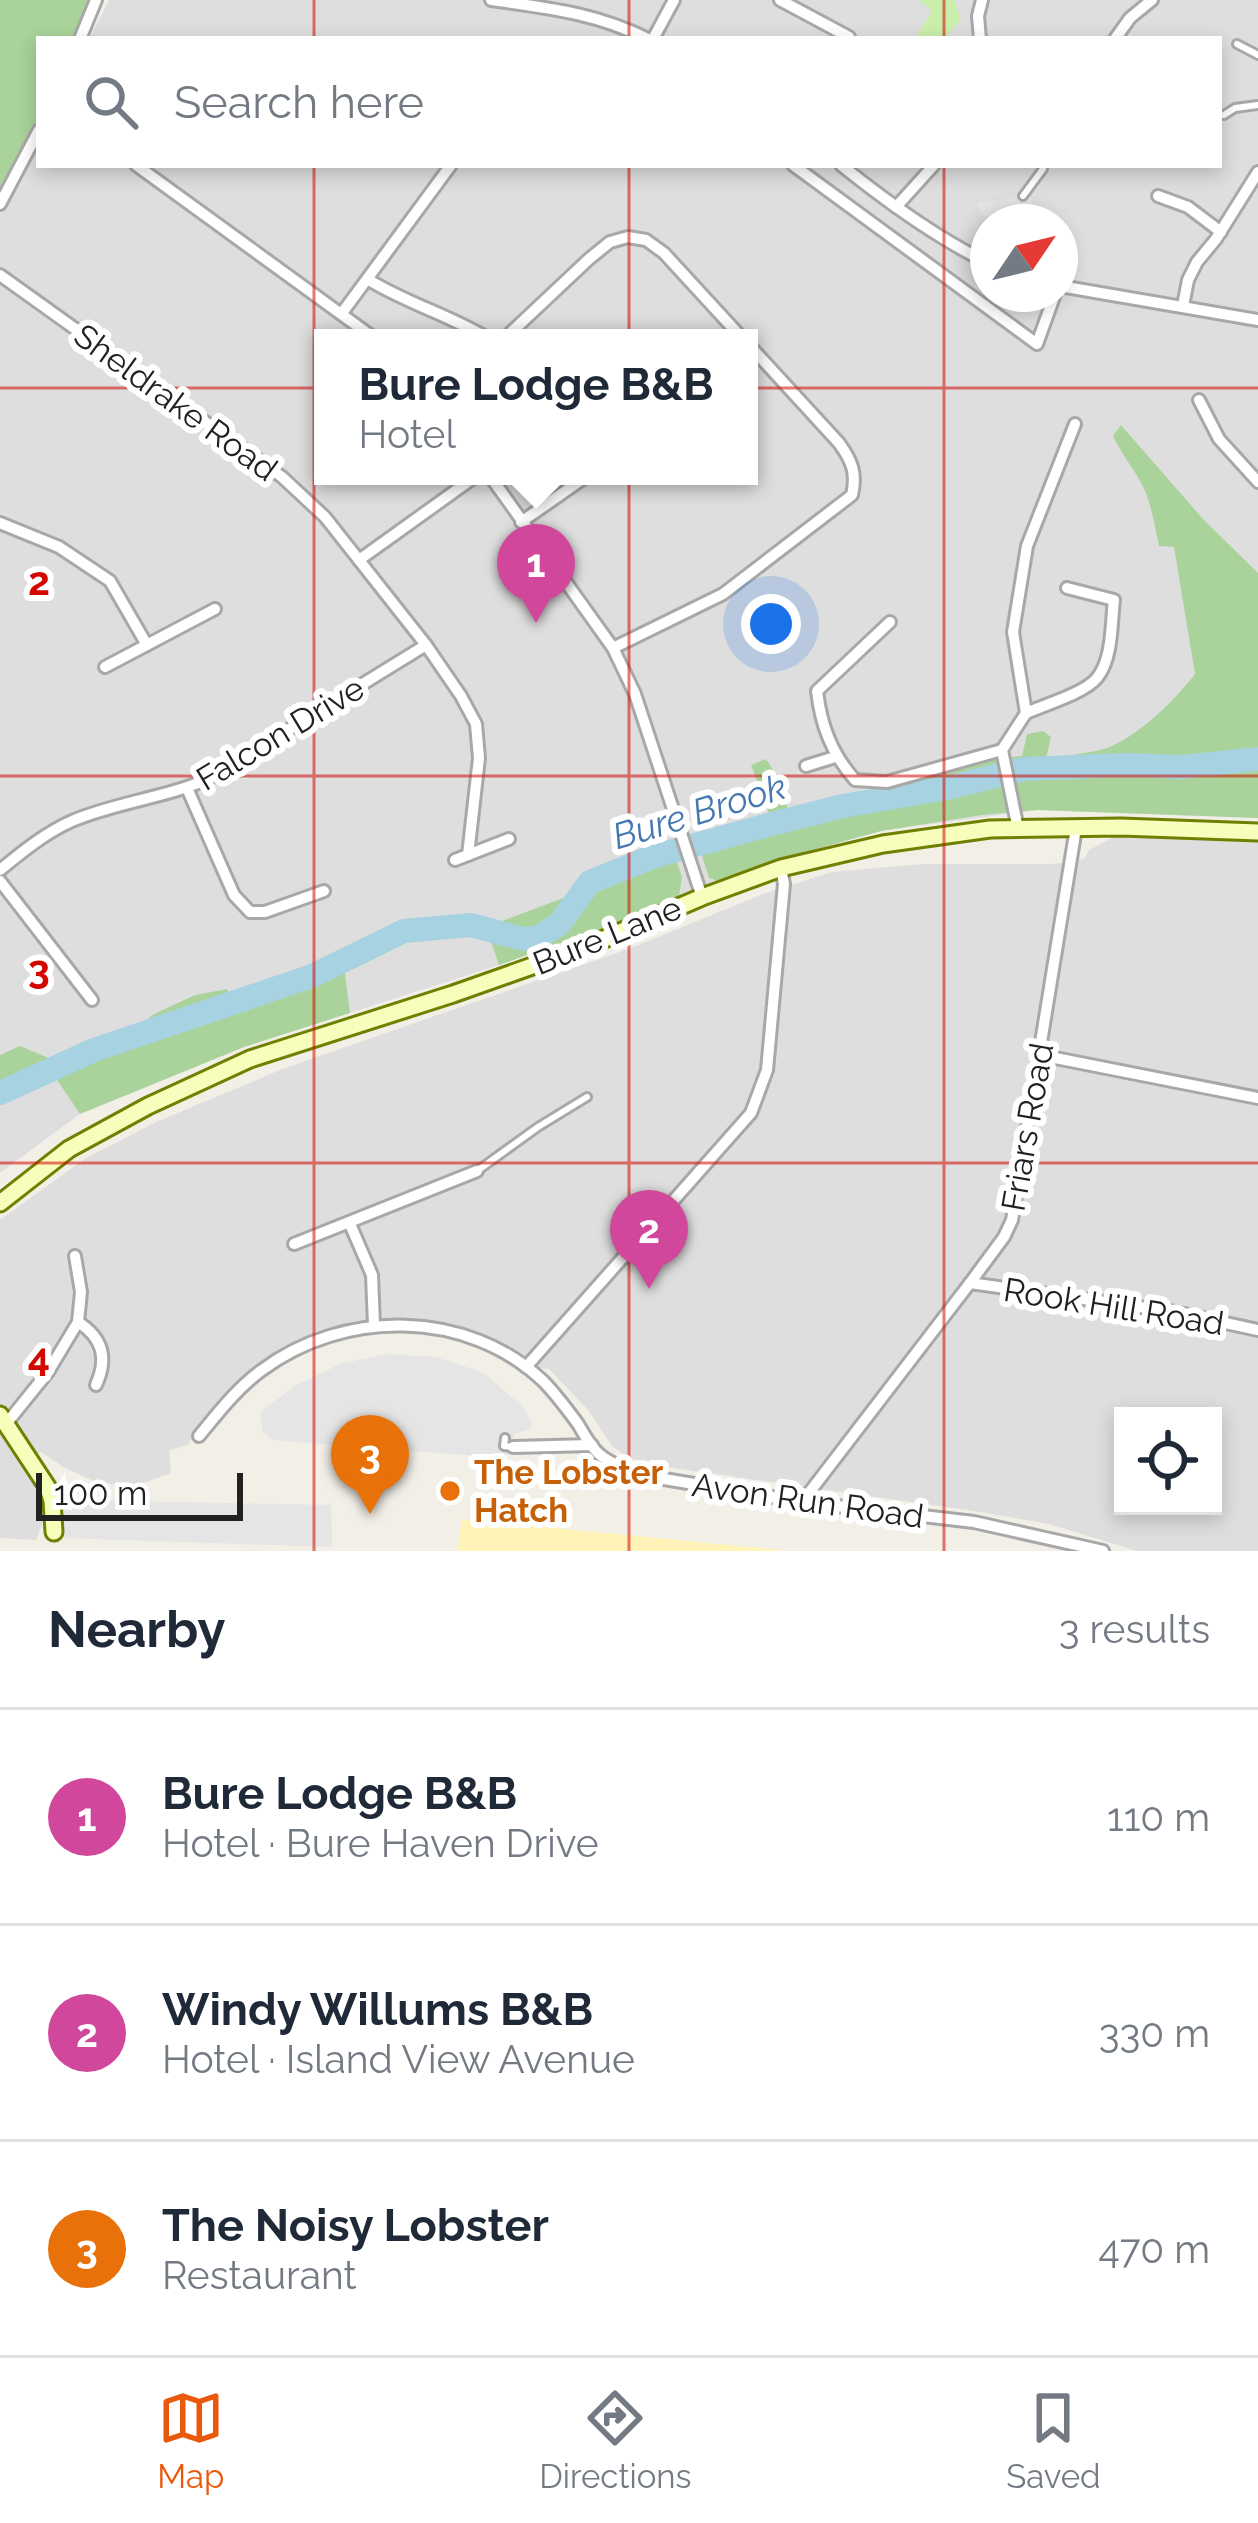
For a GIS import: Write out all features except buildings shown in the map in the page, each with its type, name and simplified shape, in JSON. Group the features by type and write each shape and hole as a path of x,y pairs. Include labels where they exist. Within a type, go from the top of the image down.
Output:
{"street":[{"path":"81,36 96,0"},
{"path":"490,0 578,12 644,36"},
{"path":"653,36 674,0"},
{"path":"780,0 847,36"},
{"path":"980,36 982,0"},
{"path":"1117,36 1130,17 1152,0"},
{"path":"0,204 36,136"},
{"path":"140,168 362,329"},
{"path":"341,314 450,168"},
{"path":"797,168 970,295"},
{"path":"845,168 970,254"},
{"path":"896,207 931,168"},
{"path":"1183,306 1196,262 1250,196 1258,172"},
{"path":"1158,196 1188,207 1221,232"},
{"path":"515,329 589,259 610,242 628,237 646,240 664,254 734,329"},
{"name":"Sheldrake Road","path":"0,275 282,477 325,517 426,645 476,724 478,758 462,858 509,839"},
{"path":"369,280 473,329"},
{"path":"1078,289 1258,320"},
{"path":"993,312 1036,344 1048,312"},
{"path":"613,648 723,594 852,495 856,478 851,460 758,356"},
{"path":"1199,400 1219,439 1258,482"},
{"path":"1025,712 1013,632 1027,546 1075,424"},
{"path":"359,560 463,485"},
{"path":"496,485 613,648 635,694 702,897"},
{"path":"521,522 574,485"},
{"path":"0,523 58,547 110,581 147,645"},
{"path":"890,621 817,692 836,758 855,781 887,782 1002,750 1025,712 1096,680 1109,650 1114,600 1067,588"},
{"path":"105,667 215,609"},
{"name":"Falcon Drive","path":"0,870 71,821 210,778 426,645"},
{"path":"1002,750 1018,829"},
{"path":"806,766 836,758"},
{"path":"187,788 234,896 250,912 265,912 324,891"},
{"name":"Friars Road","path":"802,1502 1004,1238 1012,1220 1076,828"},
{"name":"Bure Lane","path":"0,1203 69,1149 250,1058 583,948 781,868 883,844 989,829 1258,832"},
{"path":"526,1366 751,1113 771,1043 784,884 781,868"},
{"path":"0,881 92,1000"},
{"path":"1040,1054 1258,1098"},
{"path":"294,1244 477,1172"},
{"path":"350,1223 372,1275 374,1325"},
{"path":"54,1532 49,1488 3,1420 48,1372 78,1322 81,1292 75,1256"},
{"name":"Rook Hill Road","path":"970,1283 1175,1312 1258,1330"},
{"path":"78,1322 93,1332 101,1348 103,1369 96,1385"},
{"name":"Avon Run Road","path":"199,1436 233,1395 279,1358 345,1331 374,1325 432,1327 465,1335 526,1366 560,1400 598,1454 640,1474 802,1502 974,1522 1102,1551"},
{"path":"211,1422 222,1432"},
{"path":"509,1442 592,1445"}],"lane":[{"path":"1237,44 1258,55"},
{"path":"1224,115 1235,108 1258,105"},
{"path":"1023,196 1043,168"},
{"path":"477,1172 586,1097"}],"shaded area":[{"path":"109,0 1258,0 1258,818 1037,810 882,831 765,863 678,902 244,1047 80,1114 0,1173 0,214 36,143 36,168 1222,168 1222,36 91,36"},
{"path":"1018,196 1030,197 1032,204 977,204"},
{"path":"1114,837 1258,838 1258,1551 1137,1551 1049,1524 645,1464 612,1446 589,1411 549,1369 526,1367 465,1335 374,1325 279,1358 199,1436 169,1450 171,1473 144,1483 96,1482 41,1452 23,1466 42,1493 42,1525 36,1540 0,1538 0,1220 86,1158 156,1122 285,1068 631,948 766,893 832,872 1084,859 1089,850"},
{"path":"386,1354 436,1357 484,1373 523,1407 532,1423 530,1429 514,1434 510,1452 503,1458 273,1440 263,1432 260,1415 265,1408 297,1385 340,1364"},
{"path":"59,1500 331,1505 332,1547 64,1538"}],"green space":[{"path":"0,0 89,0 74,36 36,36 36,125 0,192"},
{"path":"918,0 954,0 961,19 947,36 917,36 932,10"},
{"path":"1121,425 1202,518 1258,573 1258,818 1037,810 982,815 881,831 765,863 721,882 709,878 697,840 771,819 751,765 766,759 789,812 869,795 983,760 1022,756 1027,734 1043,731 1051,737 1046,759 1104,749 1142,728 1177,696 1195,674 1174,547 1159,546 1146,495 1113,436"},
{"path":"675,856 682,877 678,902 499,965 486,927"},
{"path":"336,961 344,967 350,1013 244,1047 80,1114 49,1068 0,1088 0,1055 20,1046 56,1061 139,1026 195,995 227,989 230,995"}],"sand":[{"path":"462,1519 789,1551 457,1551"}],"waterway":[{"name":"Bure Brook","path":"0,1093 94,1050 312,976 404,931 471,925 523,939 537,938 559,924 590,882 655,856 772,824 1024,769 1181,767 1258,759"}],"place":[{"name":"Bure Lodge B&B","path":"536,623"},
{"name":"Windy Willums B&B","path":"649,1289"},
{"name":"The Lobster Hatch","path":"450,1491"},
{"name":"The Noisy Lobster","path":"370,1514"}]}
